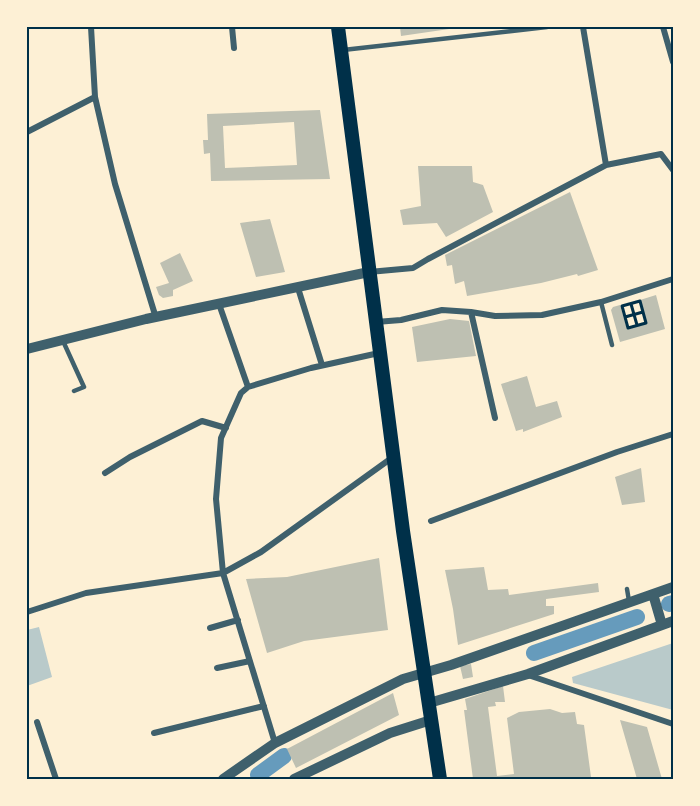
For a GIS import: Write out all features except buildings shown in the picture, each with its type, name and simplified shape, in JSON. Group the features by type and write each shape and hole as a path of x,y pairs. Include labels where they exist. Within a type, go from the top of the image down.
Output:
{"main road":[{"path":"338,27 393,457 440,779"}],"street":[{"path":"91,27 95,97 116,184 156,318"},
{"path":"232,27 234,48"},
{"path":"583,27 606,165"},
{"path":"663,27 673,62"},
{"path":"27,132 95,97"},
{"path":"27,349 156,318 369,272 413,268 606,165 661,154 673,170"},
{"path":"375,322 401,320 442,310 495,316 542,315 602,302 673,279"},
{"path":"298,288 322,365"},
{"path":"219,304 248,387"},
{"path":"471,312 495,418"},
{"path":"275,742 223,573 216,499 221,438 241,393 248,387 322,365 379,352"},
{"path":"105,473 202,421 226,428"},
{"path":"431,521 617,452 673,434"},
{"path":"27,612 86,592 223,573 261,552 393,457"},
{"path":"223,779 275,742 403,679 673,587"},
{"path":"429,703 528,674 668,623 654,594"},
{"path":"210,628 237,620"},
{"path":"217,668 250,661"},
{"path":"528,674 673,724"},
{"path":"154,733 264,706"},
{"path":"294,779 390,733 431,720"},
{"path":"37,722 56,779"},
{"path":"237,769 244,779"}],"lane":[{"path":"340,50 547,27"},
{"path":"602,302 612,345"},
{"path":"63,341 84,387 74,391"},
{"path":"627,589 629,601"}],"path":[{"path":"640,301 643,312 646,322 628,328 622,306 640,301"},
{"path":"631,303 637,325"},
{"path":"625,317 643,312"}],"shaded area":[{"path":"39,627 52,677 27,686 27,630"},
{"path":"673,643 673,710 573,683 572,677"}],"waterway":[{"path":"669,604 673,603"},
{"path":"534,653 637,617"},
{"path":"258,775 284,756"}]}
